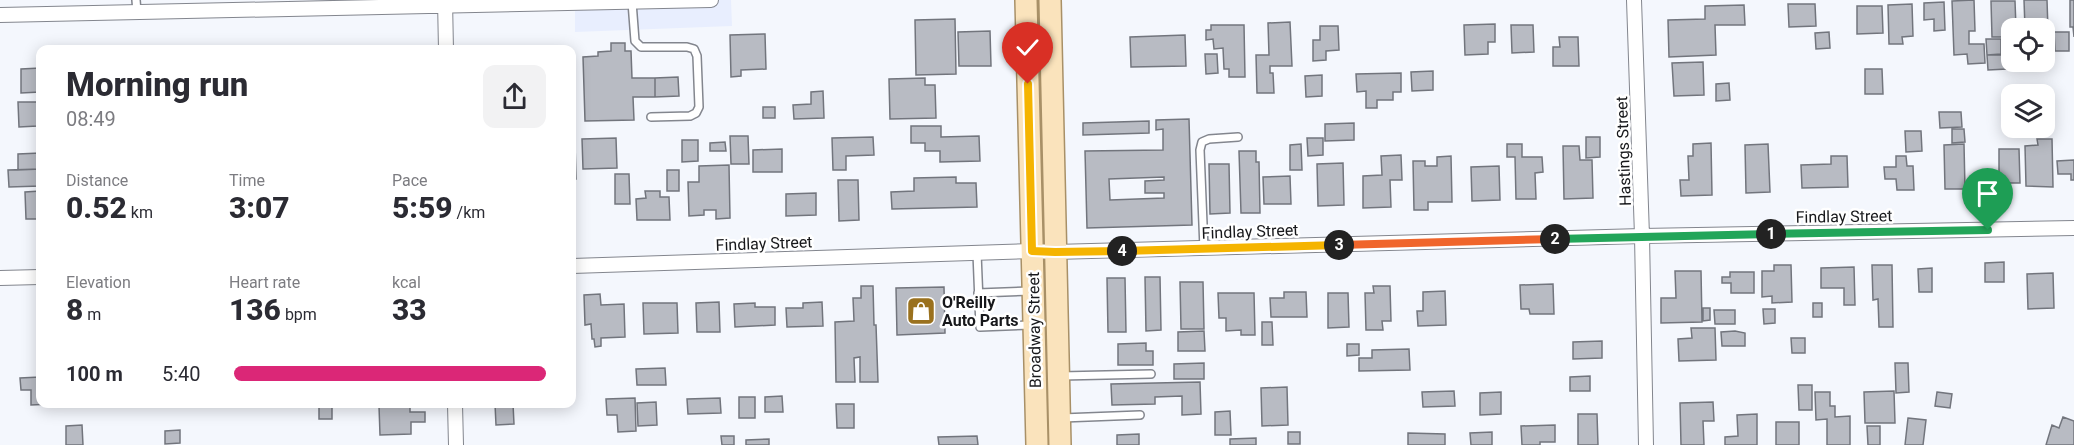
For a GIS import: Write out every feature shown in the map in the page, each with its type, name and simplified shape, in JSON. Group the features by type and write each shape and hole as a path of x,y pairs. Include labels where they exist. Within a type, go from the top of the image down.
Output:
{"main road":[{"name":"Broadway Street","path":"1026,0 1037,445"},
{"name":"Broadway Street","path":"1050,0 1060,445"}],"street":[{"path":"0,15 136,6 711,0"},
{"name":"Hastings Street","path":"1634,0 1646,445"},
{"path":"445,3 446,45"},
{"name":"Findlay Street","path":"576,266 1032,251 2074,228"},
{"path":"0,278 36,277"},
{"path":"455,408 456,445"}],"lane":[{"path":"632,2 637,45 641,47 687,47 694,49 697,56 699,107 696,113 690,116 651,117"},
{"path":"1204,249 1200,150 1202,142 1209,139 1238,137"},
{"path":"977,253 980,327 1034,325"},
{"path":"978,293 1033,291"},
{"path":"1058,376 1151,374"},
{"path":"1059,418 1140,415"}],"shaded area":[{"path":"575,0 731,0 732,26 575,32"}],"building":[{"path":"1974,0 1975,31 1969,31 1969,44 1984,44 1985,63 1968,64 1967,54 1954,55 1952,1"},
{"path":"2024,0 2047,0 2048,18 2025,18"},
{"path":"2070,0 2074,0 2074,37 2073,27 2070,27"},
{"path":"1991,1 2015,1 2016,18 2001,18 2001,37 1992,37"},
{"path":"1944,2 1945,30 1934,31 1934,19 1924,20 1924,3"},
{"path":"1788,4 1815,4 1816,26 1789,27"},
{"path":"1912,4 1913,36 1902,37 1903,44 1889,44 1888,5"},
{"path":"1744,5 1745,25 1715,25 1716,55 1669,57 1668,20 1705,19 1705,6"},
{"path":"1857,6 1882,6 1883,33 1857,34"},
{"path":"955,19 956,74 916,75 915,20"},
{"path":"1290,22 1292,66 1270,66 1270,73 1273,73 1274,93 1257,93 1256,55 1269,55 1268,23"},
{"path":"1495,24 1495,42 1488,42 1488,54 1465,55 1464,25"},
{"path":"1211,25 1244,25 1245,77 1229,77 1229,69 1224,69 1223,48 1214,49 1213,39 1206,40 1206,30 1211,30"},
{"path":"1511,25 1533,25 1534,52 1512,53"},
{"path":"1320,26 1338,26 1339,50 1326,51 1326,60 1313,61 1313,40 1320,40"},
{"path":"990,31 991,66 959,66 958,32"},
{"path":"1829,32 1830,48 1816,49 1815,33"},
{"path":"2055,32 2069,32 2069,51 2055,51"},
{"path":"765,34 766,69 741,70 741,76 731,77 730,35"},
{"path":"1185,35 1186,66 1131,67 1130,37"},
{"path":"1559,37 1578,37 1579,66 1553,66 1553,47 1560,47"},
{"path":"1986,39 2001,39 2001,54 1987,55"},
{"path":"611,43 625,43 625,51 631,51 632,78 655,78 655,97 633,97 634,120 585,121 583,57 598,56 598,52 611,51"},
{"path":"1205,54 1217,54 1218,73 1206,74"},
{"path":"1987,55 2001,55 2001,69 1988,70"},
{"path":"1703,62 1704,95 1674,96 1672,63"},
{"path":"36,68 36,92 21,93 21,69"},
{"path":"1865,69 1882,69 1883,94 1865,94"},
{"path":"1433,71 1433,90 1412,91 1411,72"},
{"path":"1401,73 1401,92 1393,92 1393,100 1377,100 1377,108 1366,108 1366,91 1357,92 1356,74"},
{"path":"1322,75 1322,96 1306,97 1305,76"},
{"path":"678,77 679,96 655,97 655,78"},
{"path":"925,78 925,85 935,85 936,118 890,119 889,79"},
{"path":"1729,83 1730,100 1716,101 1716,84"},
{"path":"823,91 824,118 794,119 793,105 811,104 811,92"},
{"path":"18,102 36,102 36,126 19,127"},
{"path":"763,107 775,107 775,118 763,118"},
{"path":"1939,112 1961,112 1962,127 1940,128"},
{"path":"1189,119 1192,225 1087,228 1085,151 1163,150 1163,129 1156,130 1156,120","holes":["1164,177 1164,180 1145,181 1145,193 1164,193 1164,198 1110,200 1109,179"]},
{"path":"1149,121 1149,133 1083,135 1083,123"},
{"path":"1354,123 1354,140 1325,141 1325,124"},
{"path":"911,126 941,126 941,137 979,136 980,161 940,162 940,151 925,151 925,143 911,143"},
{"path":"1952,129 1964,129 1965,142 1952,143"},
{"path":"1905,131 1921,131 1922,151 1906,152"},
{"path":"730,136 748,136 749,164 731,164"},
{"path":"873,137 874,155 846,156 846,170 833,170 832,138"},
{"path":"1586,137 1600,137 1600,157 1586,158"},
{"path":"616,138 617,168 583,169 582,139"},
{"path":"1307,138 1323,138 1323,155 1308,156"},
{"path":"2037,139 2052,139 2053,187 2026,186 2025,146 2038,145"},
{"path":"682,140 698,140 698,161 682,162"},
{"path":"725,142 726,151 710,151 710,143"},
{"path":"1711,143 1712,195 1681,196 1680,180 1689,180 1688,156 1693,156 1693,144"},
{"path":"1301,144 1302,170 1290,170 1290,145"},
{"path":"1507,144 1522,144 1522,157 1542,157 1543,172 1535,173 1536,199 1516,199 1515,157 1507,157"},
{"path":"1768,144 1770,192 1746,193 1745,145"},
{"path":"1964,144 1965,189 1945,189 1944,145"},
{"path":"1563,146 1579,146 1580,160 1592,160 1593,198 1564,199"},
{"path":"782,149 782,172 753,172 753,150"},
{"path":"1999,149 2019,149 2020,183 1999,183"},
{"path":"1239,151 1256,151 1256,162 1259,162 1260,213 1241,213"},
{"path":"36,153 36,169 18,170 18,154"},
{"path":"1401,155 1402,180 1390,180 1391,207 1363,208 1363,176 1382,175 1381,156"},
{"path":"1451,156 1452,202 1428,202 1428,210 1414,210 1413,161 1425,161 1425,166 1437,166 1437,157"},
{"path":"1831,156 1847,156 1848,187 1802,188 1801,165 1831,164"},
{"path":"1896,156 1906,156 1907,166 1913,166 1914,190 1897,190 1896,179 1885,179 1884,167 1896,167"},
{"path":"2074,160 2074,180 2071,180 2071,174 2058,174 2057,161"},
{"path":"1343,163 1344,205 1318,206 1317,164"},
{"path":"1209,164 1229,164 1230,213 1210,214"},
{"path":"729,165 730,218 716,219 716,210 704,210 704,215 689,216 688,182 699,182 699,166"},
{"path":"1499,166 1500,200 1472,201 1471,167"},
{"path":"36,169 36,186 9,187 8,170"},
{"path":"667,170 679,170 679,191 667,191"},
{"path":"615,174 629,174 630,204 615,204"},
{"path":"1290,176 1291,204 1264,204 1263,177"},
{"path":"956,177 956,183 976,183 977,207 892,209 891,192 914,191 914,178"},
{"path":"838,180 858,180 859,220 839,221"},
{"path":"36,191 36,219 26,219 25,192"},
{"path":"645,191 660,191 660,197 669,197 670,220 637,220 636,199 646,198"},
{"path":"816,193 816,215 786,216 786,194"},
{"path":"2004,262 2004,282 1985,282 1985,263"},
{"path":"1774,265 1791,265 1792,302 1772,303 1772,296 1762,297 1762,271 1774,271"},
{"path":"1872,265 1892,265 1893,327 1879,327 1878,299 1873,300"},
{"path":"1854,267 1855,305 1844,305 1844,288 1821,288 1821,268"},
{"path":"1932,268 1932,292 1919,292 1918,269"},
{"path":"1675,271 1701,271 1702,322 1661,323 1661,298 1676,298"},
{"path":"1730,272 1754,272 1754,293 1731,293 1731,283 1722,283 1722,277 1730,277"},
{"path":"2053,273 2054,308 2028,309 2027,274"},
{"path":"1145,277 1160,277 1161,330 1146,331"},
{"path":"1107,278 1125,278 1126,332 1108,332"},
{"path":"1180,282 1203,282 1204,329 1181,329"},
{"path":"1553,284 1554,314 1530,314 1529,309 1521,309 1520,285"},
{"path":"861,286 873,286 878,382 860,382 860,357 854,358 855,382 836,382 835,322 854,321 853,298 861,298"},
{"path":"1373,286 1390,286 1391,321 1382,321 1383,330 1366,330 1365,293 1374,293"},
{"name":"O'Reilly Auto Parts","path":"944,287 945,333 897,335 896,288"},
{"path":"1445,291 1446,325 1418,326 1417,311 1423,311 1423,292"},
{"path":"1284,292 1306,292 1307,317 1271,317 1270,298 1284,298"},
{"path":"1218,293 1254,293 1255,335 1241,335 1241,330 1226,331 1226,318 1219,318"},
{"path":"1328,293 1348,293 1349,327 1328,328"},
{"path":"600,294 601,305 624,304 625,337 601,338 601,346 595,347 591,324 585,325 584,295"},
{"path":"719,302 720,332 697,332 696,303"},
{"path":"822,302 823,326 787,327 786,308 803,308 803,303"},
{"path":"643,303 677,303 678,333 644,334"},
{"path":"755,303 755,307 775,307 775,325 735,327 734,304"},
{"path":"1813,303 1822,303 1822,317 1813,317"},
{"path":"1703,308 1710,308 1710,320 1703,321"},
{"path":"1763,309 1775,309 1775,323 1764,324"},
{"path":"1714,310 1735,310 1735,324 1715,324"},
{"path":"1262,322 1272,322 1273,345 1262,345"},
{"path":"1691,328 1715,328 1716,360 1679,361 1678,339 1692,338"},
{"path":"1204,331 1205,351 1178,351 1178,332"},
{"path":"1721,332 1745,333 1745,346 1722,346"},
{"path":"1791,338 1805,338 1805,353 1792,353"},
{"path":"1602,341 1602,358 1573,359 1573,342"},
{"path":"1146,343 1146,351 1153,351 1153,365 1118,365 1118,344"},
{"path":"1347,344 1359,344 1359,355 1347,356"},
{"path":"1409,349 1410,370 1359,371 1359,358 1372,358 1372,350"},
{"path":"1204,363 1204,379 1174,379 1174,364"},
{"path":"1895,363 1908,363 1909,392 1896,393"},
{"path":"665,368 666,385 637,385 636,369"},
{"path":"1590,376 1590,391 1570,391 1570,377"},
{"path":"36,377 36,405 31,405 31,390 21,390 20,378"},
{"path":"1200,382 1201,414 1182,415 1182,396 1155,397 1155,404 1112,405 1111,384"},
{"path":"1798,385 1812,385 1812,410 1799,410"},
{"path":"1287,387 1288,425 1262,426 1261,388"},
{"path":"1454,391 1455,406 1423,407 1422,392"},
{"path":"1894,391 1895,423 1865,423 1864,392"},
{"path":"1501,392 1501,414 1480,415 1480,393"},
{"path":"1815,392 1830,392 1830,406 1835,406 1835,417 1850,416 1850,445 1827,445 1827,419 1816,420"},
{"path":"1937,392 1952,394 1950,408 1935,406"},
{"path":"782,396 783,412 765,412 765,397"},
{"path":"739,397 755,397 755,418 739,418"},
{"path":"635,398 636,431 618,432 617,415 607,415 606,399"},
{"path":"720,398 721,413 688,414 687,399"},
{"path":"656,402 657,425 638,426 637,403"},
{"path":"1713,402 1714,421 1703,421 1704,445 1681,445 1680,403"},
{"path":"836,404 854,404 854,428 837,428"},
{"path":"319,408 332,408 332,419 319,419"},
{"path":"379,408 410,408 410,412 425,412 425,422 411,422 411,434 380,435"},
{"path":"495,408 513,408 514,424 496,425"},
{"path":"1230,411 1231,435 1215,435 1215,412"},
{"path":"1578,414 1597,414 1598,445 1578,445"},
{"path":"1757,414 1757,445 1725,445 1725,437 1738,436 1737,415"},
{"path":"2063,417 2074,421 2074,445 2046,445 2052,425 2059,428"},
{"path":"1908,418 1926,420 1923,445 1905,445"},
{"path":"1776,422 1799,422 1799,445 1776,445"},
{"path":"82,425 83,445 66,445 66,426"},
{"path":"1555,425 1555,442 1522,445 1521,426"},
{"path":"1867,426 1880,426 1880,445 1868,445"},
{"path":"180,430 180,443 165,444 165,431"},
{"path":"1288,432 1300,432 1300,444 1288,444"},
{"path":"1492,432 1492,445 1471,445 1470,433"},
{"path":"1408,433 1445,434 1445,445 1408,445"},
{"path":"1139,434 1139,445 1117,445 1117,435"},
{"path":"721,436 734,436 734,445 722,445"},
{"path":"977,436 978,445 939,445 938,437"},
{"path":"1256,438 1256,445 1230,445 1230,439"},
{"path":"769,439 769,445 746,445 746,440"}],"place":[{"name":"O'Reilly Auto Parts","path":"921,311"}],"route":[{"path":"1028,84 1032,251 1988,230"}]}
